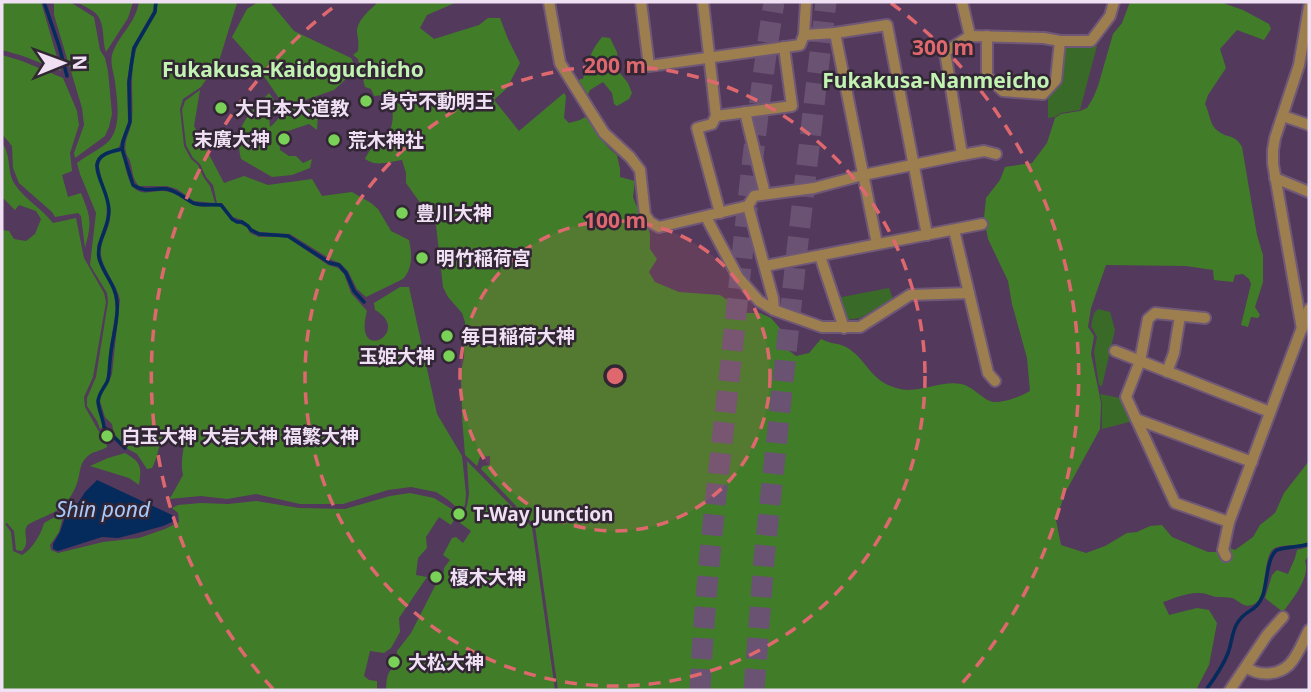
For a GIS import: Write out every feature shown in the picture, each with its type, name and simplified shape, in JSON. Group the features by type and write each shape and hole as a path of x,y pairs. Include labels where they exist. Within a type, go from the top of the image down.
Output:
{"street":[{"path":"549,2 560,63 604,133 640,170 645,215 659,228 748,206 754,196 814,188 863,175 985,151 996,154"},
{"path":"641,2 649,66 800,45 804,36 806,2"},
{"path":"703,2 716,116 712,124 697,128 720,214"},
{"path":"962,2 970,36"},
{"path":"962,155 945,52 970,36 1091,41 1110,16 1114,2"},
{"path":"1302,328 1275,178 1273,150 1299,65 1309,8"},
{"path":"804,36 887,25 927,235"},
{"path":"835,33 877,244"},
{"path":"988,36 988,76 1003,90 1043,94 1056,80 1060,41"},
{"path":"716,116 792,106 785,47"},
{"path":"744,112 765,194"},
{"path":"1283,116 1309,125"},
{"path":"1275,178 1309,192"},
{"path":"748,206 774,310"},
{"path":"706,217 738,277 759,301 774,310 822,327 860,327 910,295 969,293"},
{"path":"765,266 982,224"},
{"path":"954,230 988,373 995,381"},
{"path":"820,256 844,328"},
{"path":"1226,556 1223,550 1229,522 1309,309"},
{"path":"1205,318 1155,313 1148,319 1140,361 1126,397 1175,503 1229,522"},
{"path":"1167,372 1174,353 1180,316"},
{"path":"1115,351 1270,412"},
{"path":"1136,419 1252,462"},
{"path":"1230,690 1267,635 1283,617"},
{"path":"1245,667 1262,673 1282,670 1291,663 1309,630"}],"green space":[{"path":"2,2 41,2 61,71 2,50"},
{"path":"54,2 70,2 94,17 100,50 108,71 112,114 109,127 105,136 75,158 74,153 84,125 82,108 54,15"},
{"path":"77,2 133,2 128,18 106,52 102,24 98,16"},
{"path":"139,2 154,3 153,11 132,48 127,82 128,122 119,147 101,155 95,165 107,202 106,222 97,246 98,259 114,292 116,310 107,380 97,401 103,427 100,429 87,406 87,398 96,377 108,302 107,293 90,265 96,213 77,163 106,144 116,128 118,113 112,55 134,17"},
{"path":"158,2 237,3 219,61 201,87 183,99 180,109 184,146 210,186 215,203 194,201 177,189 167,186 139,186 126,153 132,120 134,59 138,44"},
{"path":"258,2 270,2 294,31 351,58 357,69 334,90 285,107 255,63 232,37 247,9"},
{"path":"378,2 457,2 427,15 420,28 434,39 479,25 488,18 500,18 520,63 507,88 494,100 519,131 564,93 564,118 569,123 585,117 617,155 620,177 635,181 633,197 647,225 650,249 657,259 649,272 655,282 679,292 720,295 747,313 760,313 771,318 785,334 783,346 796,356 809,353 821,339 846,347 880,380 896,388 912,390 961,384 994,402 1013,399 1030,391 1027,358 1008,281 988,239 984,218 986,198 1000,180 1005,167 1032,163 1047,143 1055,118 1087,108 1098,86 1113,34 1122,23 1130,2 1220,2 1243,10 1269,24 1271,29 1264,40 1237,30 1220,49 1226,68 1205,104 1215,128 1234,138 1242,147 1263,255 1263,282 1255,307 1260,315 1258,318 1251,317 1248,327 1241,325 1251,284 1243,274 1235,275 1233,282 1214,280 1213,270 1186,266 1106,265 1091,308 1088,327 1094,336 1091,354 1101,403 1100,429 1065,493 1056,520 1061,545 1086,553 1127,533 1162,525 1172,537 1208,552 1225,552 1230,548 1235,550 1253,537 1260,525 1275,513 1284,493 1309,461 1309,542 1272,550 1263,589 1257,602 1252,605 1204,593 1186,594 1163,602 1169,615 1197,608 1209,610 1217,623 1209,665 1196,690 558,690 535,526 481,469 490,465 490,456 480,457 477,466 465,455 461,372 465,322 462,313 443,287 436,225 406,183 402,160 378,163 365,159 389,133 392,122 389,97 374,96 371,89 365,87 358,59 353,55 358,51 359,23"},
{"path":"602,37 610,38 617,52 619,72 632,93 629,99 617,106 612,93 603,82 590,90 587,97 578,83 583,79 590,57"},
{"path":"1070,45 1097,46 1080,110 1048,118 1048,97 1062,83 1064,49"},
{"path":"2,55 63,78 77,111 79,125 70,153 72,171 62,175 68,197 81,193 87,208 89,226 85,248 81,216 78,213 55,217 19,183 13,168 12,146 2,134"},
{"path":"200,90 194,126 224,183 244,176 268,185 312,179 322,196 352,192 378,209 391,231 409,240 411,261 403,279 366,297 357,289 348,271 340,263 290,234 253,229 233,217 222,203 217,203 213,185 186,145 182,110 185,101"},
{"path":"269,93 280,108 269,116 270,127 282,114 327,97 318,112 317,130 309,124 285,132 279,137 280,150 289,156 296,156 303,163 312,159 310,168 292,175 272,177 241,159 241,129 249,115"},
{"path":"2,143 13,181 24,196 53,223 76,218 84,258 104,293 106,302 93,377 84,397 85,407 106,440 107,447 85,459 78,482 65,504 27,526 26,544 22,551 16,550 14,531 5,524 11,532 13,551 22,555 26,552 36,541 44,523 64,512 59,532 50,545 51,550 58,553 103,542 139,538 165,529 179,522 178,513 172,508 178,505 256,501 299,508 345,509 410,493 434,498 458,513 451,525 439,517 426,537 427,548 418,558 416,575 427,577 399,618 400,632 391,648 384,653 370,651 364,676 377,681 377,690 2,690 2,230 9,231 14,239 26,241 35,234 41,219 36,211 19,205 15,210 2,197"},
{"path":"121,151 129,179 136,190 168,192 197,206 221,206 231,220 247,227 250,233 259,237 288,238 328,265 338,268 344,274 351,293 367,311 365,328 367,337 373,341 386,334 388,327 385,319 375,310 374,303 400,287 409,287 437,414 462,456 466,494 465,505 461,511 436,492 411,487 388,490 343,504 300,504 256,494 227,499 201,496 169,499 183,475 184,439 175,435 163,436 154,464 147,469 137,454 128,449 114,434 100,401 112,374 120,300 101,255 110,211 99,166 104,157"},
{"path":"889,288 893,299 860,318 844,320 837,298"},
{"path":"1098,309 1110,312 1115,330 1102,386 1099,385 1094,352 1097,337 1091,326 1094,313"},
{"path":"1100,394 1125,399 1133,421 1102,429"},
{"path":"125,453 139,466 139,485 129,478 90,466 108,458"},
{"path":"467,461 532,527 555,690 386,690 389,672 398,665 397,651 411,633 436,584 443,577 444,568 450,560 443,555 452,538 456,537 463,543 471,531 460,523 469,494"},
{"path":"1309,547 1309,555 1305,561 1306,573 1283,612 1265,598 1272,575 1277,570 1288,574 1297,550"}],"water":[{"name":"Shin pond","path":"97,480 172,515 174,521 118,538 102,537 58,551 53,549 66,514"}],"waterway":[{"path":"44,2 67,76"},
{"path":"156,2 155,12 134,48 129,82 130,122 122,149 133,185 146,190 171,190 196,204 221,205 232,219 242,222 259,234 288,236 330,263 339,265 354,291 364,302"},
{"path":"122,149 103,155 97,165 109,211 99,247 99,258 114,290 117,309 109,377 98,401 104,427 125,448"},
{"path":"1206,690 1226,658 1236,625 1261,601 1274,553 1280,549 1309,544"}],"tunnel":[{"path":"700,690 717,484 755,136 774,2"},
{"path":"754,690 764,559 826,2"}],"place":[{"name":"身守不動明王","path":"366,101"},
{"name":"大日本大道教","path":"221,108"},
{"name":"末廣大神","path":"284,139"},
{"name":"荒木神社","path":"334,140"},
{"name":"豊川大神","path":"402,213"},
{"name":"明竹稲荷宮","path":"422,258"},
{"name":"毎日稲荷大神","path":"447,336"},
{"name":"玉姫大神","path":"449,356"},
{"name":"白玉大神 大岩大神 福繁大神","path":"107,436"},
{"name":"T-Way Junction","path":"459,514"},
{"name":"榎木大神","path":"436,577"},
{"name":"大松大神","path":"394,662"}],"district":[{"name":"Fukakusa-Kaidoguchicho","path":"293,70"},
{"name":"Fukakusa-Nanmeicho","path":"936,81"}]}
